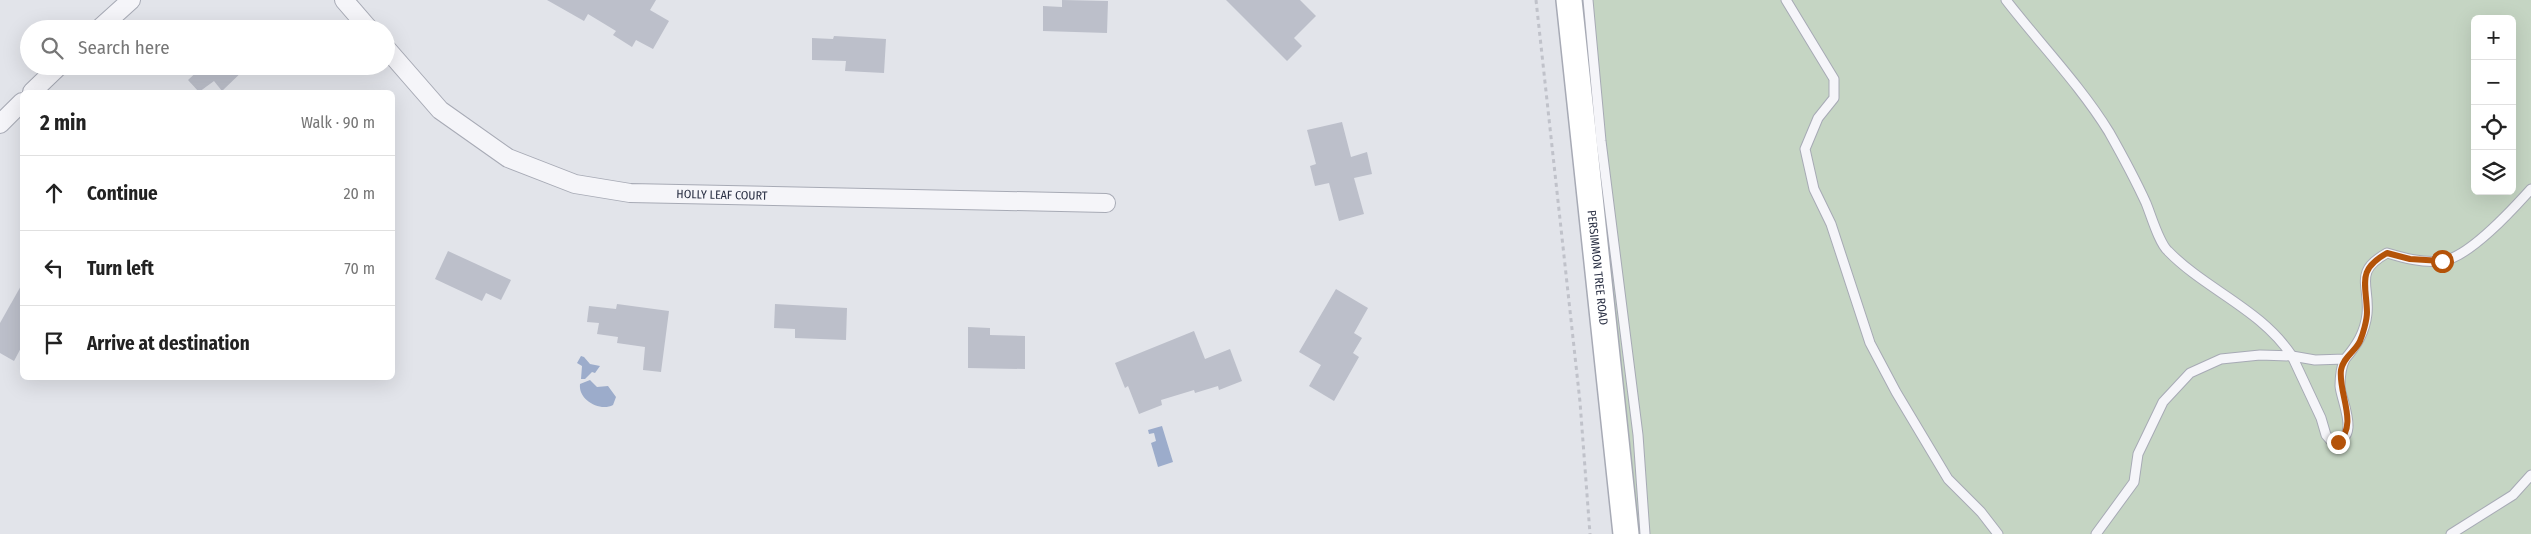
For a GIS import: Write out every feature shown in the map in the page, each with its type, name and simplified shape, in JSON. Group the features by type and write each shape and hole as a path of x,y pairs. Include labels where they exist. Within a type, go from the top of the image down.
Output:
{"main road":[{"name":"PERSIMMON TREE ROAD","path":"1569,0 1626,534"}],"street":[{"path":"109,20 131,0"},
{"path":"344,0 361,20"},
{"name":"HOLLY LEAF COURT","path":"395,58 440,110 508,158 575,184 630,193 1106,203"},
{"path":"34,90 50,75"},
{"path":"0,124 20,104"}],"lane":[{"path":"1588,0 1602,150 1638,435 1645,534"},
{"path":"1786,0 1834,79 1834,98 1818,118 1805,149 1814,189 1831,224 1870,343 1896,392 1948,479 1981,512 1998,534"},
{"path":"2006,0 2045,45 2108,132 2141,192 2166,250 2202,280 2251,313 2280,338 2292,356 2321,418 2326,435 2332,442 2338,442 2345,436 2348,428 2348,416 2340,387 2341,368 2345,359 2360,343 2367,313 2364,283 2368,267 2387,253 2410,259 2442,261 2468,249 2504,218 2531,189"},
{"path":"2096,534 2134,482 2138,454 2164,402 2190,373 2220,359 2260,355 2292,356 2315,360 2345,359"},
{"path":"2451,534 2513,494 2531,475"}],"path":[{"path":"1536,0 1579,392 1590,534"}],"green space":[{"path":"1577,0 2531,0 2531,534 1634,534"}],"water":[{"path":"581,356 590,364 600,366 595,373 592,372 585,379 581,379 582,366 577,363"},
{"path":"590,380 597,387 608,386 616,397 613,405 608,407 596,406 586,400 580,390 580,384"},
{"path":"1162,426 1173,462 1158,467 1151,443 1156,441 1154,433 1149,434 1148,430"}],"building":[{"path":"547,0 656,0 650,10 669,21 653,49 636,40 632,47 613,35 616,31 588,14 584,21"},
{"path":"1062,0 1108,1 1107,33 1043,31 1043,6 1062,7"},
{"path":"1226,0 1300,0 1316,16 1294,38 1302,46 1287,61"},
{"path":"834,36 886,39 884,73 845,71 846,61 812,60 812,38 833,39"},
{"path":"193,75 239,75 223,90 214,81 202,90 197,90 188,80"},
{"path":"1342,122 1351,157 1367,152 1372,174 1354,178 1364,214 1339,221 1329,183 1315,186 1310,166 1316,164 1307,130"},
{"path":"448,251 511,280 501,300 486,293 482,301 435,279"},
{"path":"20,288 20,350 14,361 0,353 0,323"},
{"path":"1336,289 1368,308 1354,333 1362,338 1353,353 1359,357 1334,401 1309,386 1321,365 1299,352"},
{"path":"617,304 669,311 661,372 643,370 645,347 617,343 618,337 597,334 599,323 587,322 589,306 616,309"},
{"path":"775,304 847,308 846,340 795,338 795,329 774,328"},
{"path":"968,327 990,328 990,335 1025,336 1025,369 968,368"},
{"path":"1194,331 1205,359 1230,349 1242,381 1219,390 1218,386 1195,393 1194,390 1161,400 1162,405 1139,414 1128,386 1125,388 1115,363"}],"route":[{"path":"2338,442 2345,436 2348,428 2348,416 2340,387 2341,368 2345,359 2360,343 2367,313 2364,283 2368,267 2387,253 2410,259 2442,261"}]}
